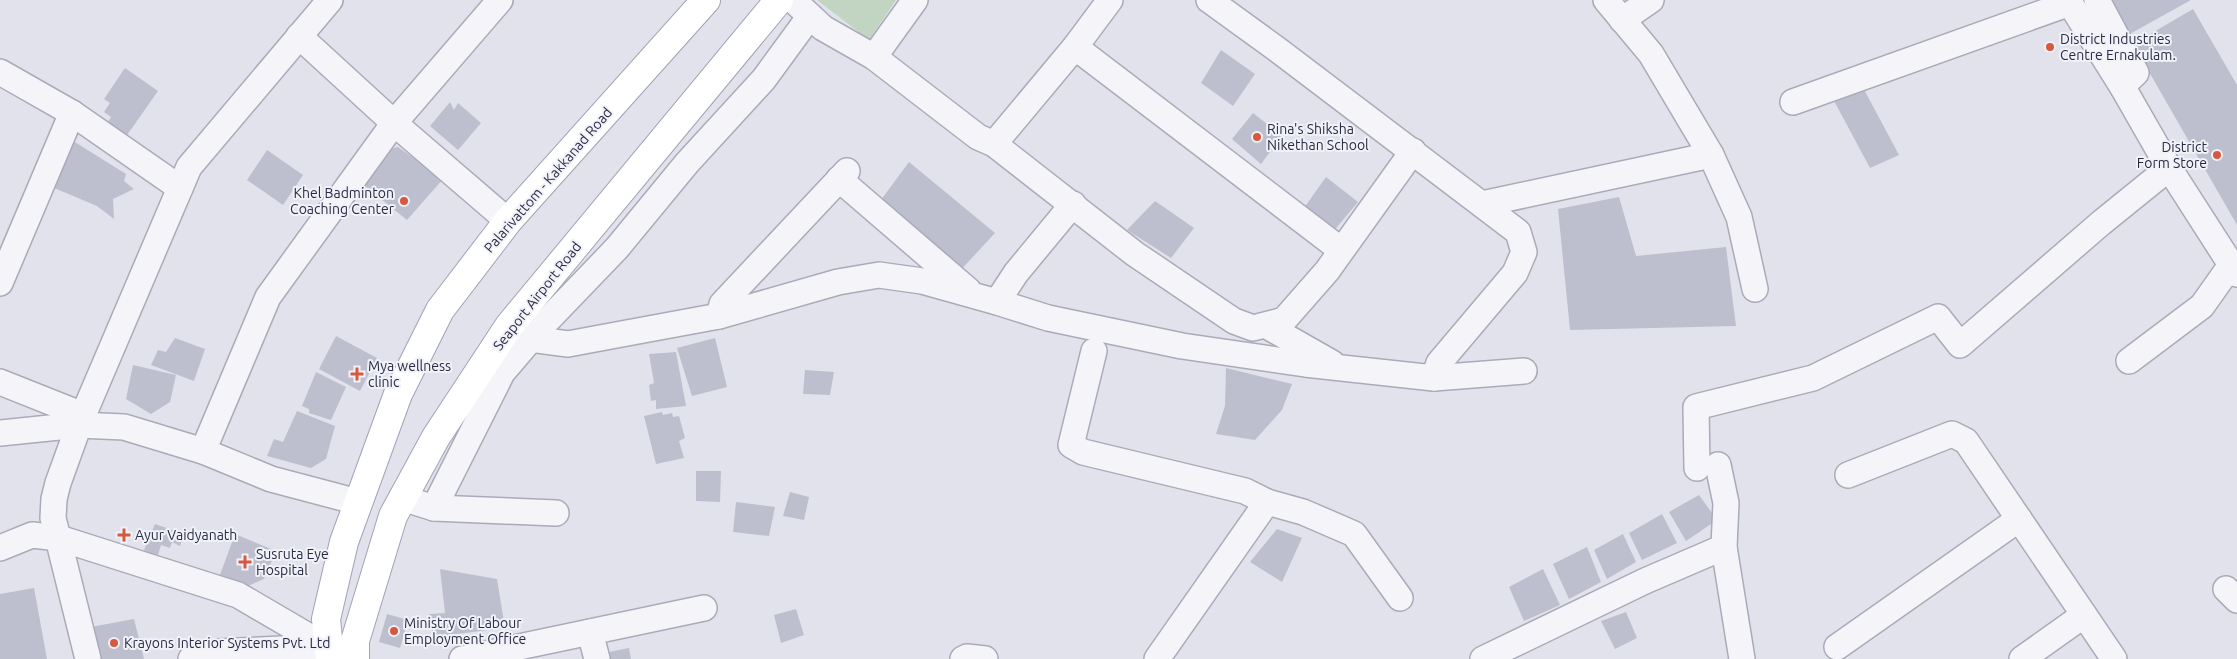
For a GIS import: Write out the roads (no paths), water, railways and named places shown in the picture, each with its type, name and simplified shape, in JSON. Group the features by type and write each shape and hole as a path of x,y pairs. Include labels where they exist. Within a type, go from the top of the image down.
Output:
{"main road":[{"name":"Palarivattom - Kakkanad Road","path":"328,653 326,619 344,542 398,394 440,310 508,221 706,0"},
{"name":"Seaport Airport Road","path":"354,659 355,642 392,516 436,437 510,326 779,0"}],"street":[{"path":"88,659 53,518 54,499 81,420 189,167 330,0"},
{"path":"203,451 268,297 394,123 500,0"},
{"path":"874,56 915,0"},
{"path":"994,144 1075,47 1110,0"},
{"path":"1209,0 1413,150 1518,232 1524,252 1515,274 1440,363 1434,378"},
{"path":"1606,0 1651,54 1711,156 1738,217 1755,289"},
{"path":"1622,20 1651,0"},
{"path":"2097,0 2136,72 2122,86"},
{"path":"1792,102 2069,1 2122,86 2168,168 2234,270 2202,306 2129,361"},
{"path":"434,508 502,374 530,339 616,248 687,163 764,80 801,8 823,28 874,56 978,137 994,144 1135,254 1234,321 1253,328 1267,326 1284,320 1327,271 1413,150"},
{"path":"299,36 394,123 508,221"},
{"path":"1075,47 1341,250"},
{"path":"0,72 72,113 180,188"},
{"path":"0,283 72,113"},
{"path":"1482,204 1711,156"},
{"path":"1742,659 1724,547 1726,503 1707,467 1696,407 1814,378 1938,317 1960,345 2031,286 2101,223 2168,168"},
{"path":"718,316 722,304 843,175 986,299"},
{"path":"986,299 1016,273 1073,204"},
{"path":"530,339 568,344 718,316 838,282 879,275 922,281 1048,318 1182,346 1336,368 1434,378 1524,371"},
{"path":"1267,326 1330,362 1336,368"},
{"path":"1094,351 1073,430 1071,445 1083,452 1245,491 1267,502 1303,512 1354,534 1400,598"},
{"path":"0,382 81,420 124,427 203,451 271,479 358,502"},
{"path":"0,433 81,420"},
{"path":"1848,475 1952,434 1966,441 2114,659"},
{"path":"402,498 434,508 556,513"},
{"path":"1157,659 1267,502"},
{"path":"1837,647 2019,519"},
{"path":"0,548 32,535 59,538 238,595 328,653"},
{"path":"1495,656 1645,581 1724,547"},
{"path":"462,659 704,608"},
{"path":"2022,659 2084,615"},
{"path":"590,632 597,659"},
{"path":"191,659 218,652 328,653"},
{"path":"963,659 966,657 986,659"}],"place":[{"name":"District Industries Centre Ernakulam.","path":"2050,47"},
{"name":"Rina's Shiksha Nikethan School","path":"1257,137"},
{"name":"District Form Store","path":"2217,155"},
{"name":"Khel Badminton Coaching Center","path":"404,201"},
{"name":"Mya wellness clinic","path":"357,374"},
{"name":"Ayur Vaidyanath","path":"124,535"},
{"name":"Susruta Eye Hospital","path":"245,562"},
{"name":"Ministry Of Labour Employment Office","path":"394,631"},
{"name":"Krayons Interior Systems Pvt. Ltd","path":"114,643"}]}
